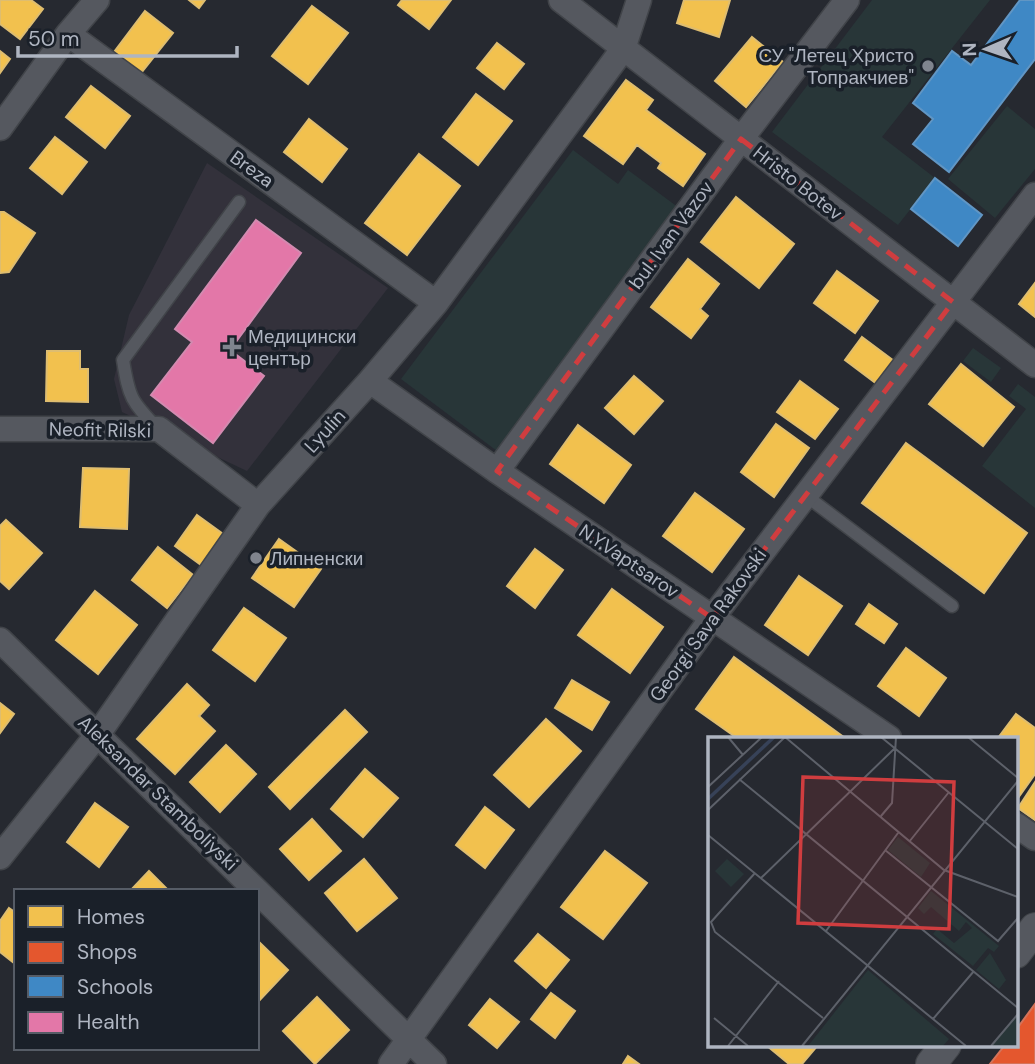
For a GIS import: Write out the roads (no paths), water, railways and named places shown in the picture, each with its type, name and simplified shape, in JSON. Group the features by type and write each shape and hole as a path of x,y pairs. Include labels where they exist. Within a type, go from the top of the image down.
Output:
{"street":[{"path":"0,128 68,34 97,0"},
{"name":"Hristo Botev","path":"561,0 1035,365"},
{"name":"Lyulin","path":"0,857 98,734 258,505 436,303 623,49 639,0"},
{"name":"bul. Ivan Vazov","path":"498,471 741,139 847,0"},
{"name":"Breza","path":"68,34 436,303"},
{"name":"Georgi Sava Rakovski","path":"391,1064 712,618 1035,195"},
{"name":"N.Y.Vaptsarov","path":"370,381 888,737"},
{"name":"Neofit Rilski","path":"0,429 159,429 258,505"},
{"name":"Aleksandar Stamboliyski","path":"0,640 256,889"},
{"path":"1018,826 1035,838"},
{"name":"Aleksandar Stamboliyski","path":"259,892 435,1064"},
{"path":"1018,950 1035,928"},
{"path":"931,1064 945,1046"}],"lane":[{"path":"159,429 139,409 128,393 123,360 239,202"},
{"path":"805,495 952,606"}],"place":[{"name":"СУ \"Летец Христо Топракчиев\"","path":"928,66"},
{"name":"Медицински център","path":"232,347"},
{"name":"Липненски","path":"256,558"}]}
